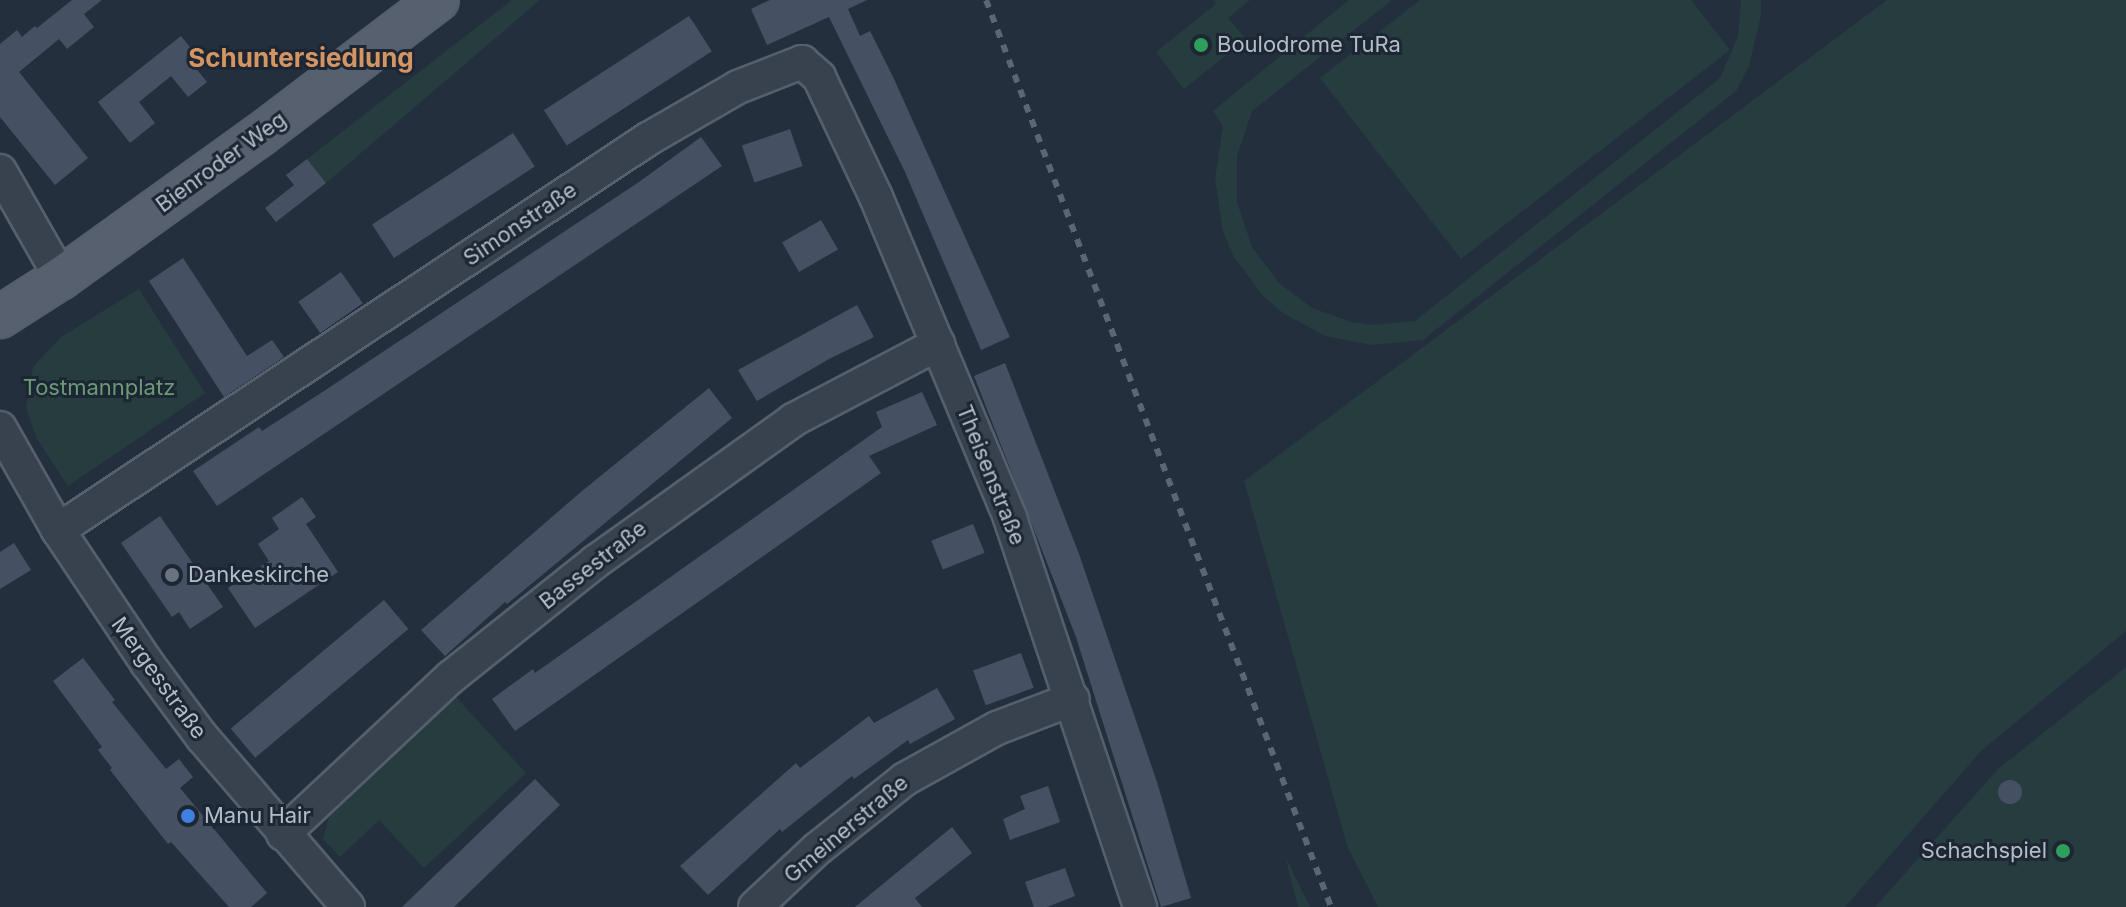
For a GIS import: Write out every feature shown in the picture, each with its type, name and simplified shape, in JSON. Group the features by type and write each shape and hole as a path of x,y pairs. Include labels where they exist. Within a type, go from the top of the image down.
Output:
{"main road":[{"name":"Bienroder Weg","path":"0,317 61,278 260,135 438,0"}],"street":[{"name":"Theisenstraße","path":"802,62 819,77 836,110 1010,518 1140,907"},
{"name":"Simonstraße","path":"58,530 648,139 738,87 802,62"},
{"path":"0,171 61,278"},
{"name":"Bassestraße","path":"283,834 451,677 595,562 793,420 938,344"},
{"name":"Mergesstraße","path":"0,428 58,530 147,663 283,834 348,907"},
{"name":"Gmeinerstraße","path":"755,907 817,849 905,779 997,728 1073,699"}],"green space":[{"path":"512,0 540,0 326,183 307,159"},
{"name":"Boulodrome TuRa","path":"1213,0 1250,0 1228,18 1246,39 1184,89 1156,52 1216,4"},
{"path":"1349,0 1392,0 1252,111 1237,156 1237,202 1252,247 1279,283 1312,308 1352,322 1373,325 1415,321 1720,78 1738,36 1741,0 1761,0 1761,15 1749,66 1736,91 1423,340 1372,345 1325,336 1283,313 1264,297 1234,257 1223,232 1215,179 1223,126 1213,111"},
{"path":"1420,0 1691,0 1730,50 1461,259 1320,78"},
{"path":"1887,0 2126,0 2126,631 1981,751 1845,907 1378,907 1348,848 1244,481"},
{"name":"Tostmannplatz","path":"139,289 205,393 68,486 37,439 26,408 33,367 61,337"},
{"path":"2126,667 2126,907 1875,907 1998,769"},
{"path":"456,697 526,773 424,868 379,820 340,857 323,839 329,817"},
{"path":"1285,856 1310,907 1298,907"}],"building":[{"path":"72,0 102,0 84,14 94,27 67,49 59,39 19,72 88,158 55,185 0,117 0,44 17,30 22,37 35,26 37,28"},
{"path":"770,0 867,0 848,9 860,36 870,31 894,79 1010,337 981,350 905,172 829,17 767,45 751,9"},
{"path":"689,16 712,51 567,145 544,110"},
{"path":"181,36 193,51 186,56 207,82 188,97 171,76 139,102 155,123 130,143 98,102"},
{"path":"790,129 803,166 754,182 742,146"},
{"path":"513,133 535,167 394,258 372,224"},
{"path":"701,137 722,166 217,506 193,471 259,427 262,431 324,391 639,182"},
{"path":"307,159 326,183 276,222 265,208 294,185 286,175"},
{"path":"821,220 838,249 799,272 782,242"},
{"path":"183,258 247,356 272,340 284,357 224,397 149,281"},
{"path":"341,272 363,303 320,333 298,302"},
{"path":"857,305 874,337 757,401 738,370"},
{"path":"1005,363 1079,554 1157,782 1191,898 1161,907 1076,637 974,376"},
{"path":"709,388 732,418 507,604 505,602 445,656 421,630 582,491"},
{"path":"922,392 937,425 869,456 881,473 515,731 492,699 533,669 535,673 882,427 876,412"},
{"path":"302,497 316,517 306,524 338,572 255,628 228,588 269,561 258,544 279,529 272,518"},
{"name":"Dankeskirche","path":"160,516 223,607 190,629 179,612 172,617 121,543"},
{"path":"973,524 985,553 943,570 931,541"},
{"path":"14,543 31,570 0,589 0,552"},
{"path":"384,600 408,629 255,758 231,729"},
{"path":"1021,653 1034,688 986,705 973,670"},
{"path":"83,658 115,700 112,702 166,769 179,759 193,777 180,788 267,893 251,907 229,907 171,842 168,844 110,770 112,768 98,750 102,747 53,681"},
{"path":"937,688 955,719 910,744 908,740 854,779 852,776 782,832 780,829 708,895 680,866 796,763 800,768 869,716 874,723"},
{"path":"535,779 560,805 454,907 402,907"},
{"path":"2010,780 2019,783 2022,792 2019,801 2010,804 2001,801 1998,792 2001,783"},
{"path":"1048,786 1060,822 1010,840 1003,819 1025,809 1020,796"},
{"path":"952,827 972,853 915,898 922,907 855,907"},
{"path":"1065,868 1075,896 1047,907 1034,907 1025,882"}],"railway":[{"path":"986,0 1331,907"}],"place":[{"name":"Boulodrome TuRa","path":"1201,45"},
{"name":"Dankeskirche","path":"172,575"},
{"name":"Manu Hair","path":"188,816"},
{"name":"Schachspiel","path":"2063,851"}],"district":[{"name":"Schuntersiedlung","path":"301,58"}]}
